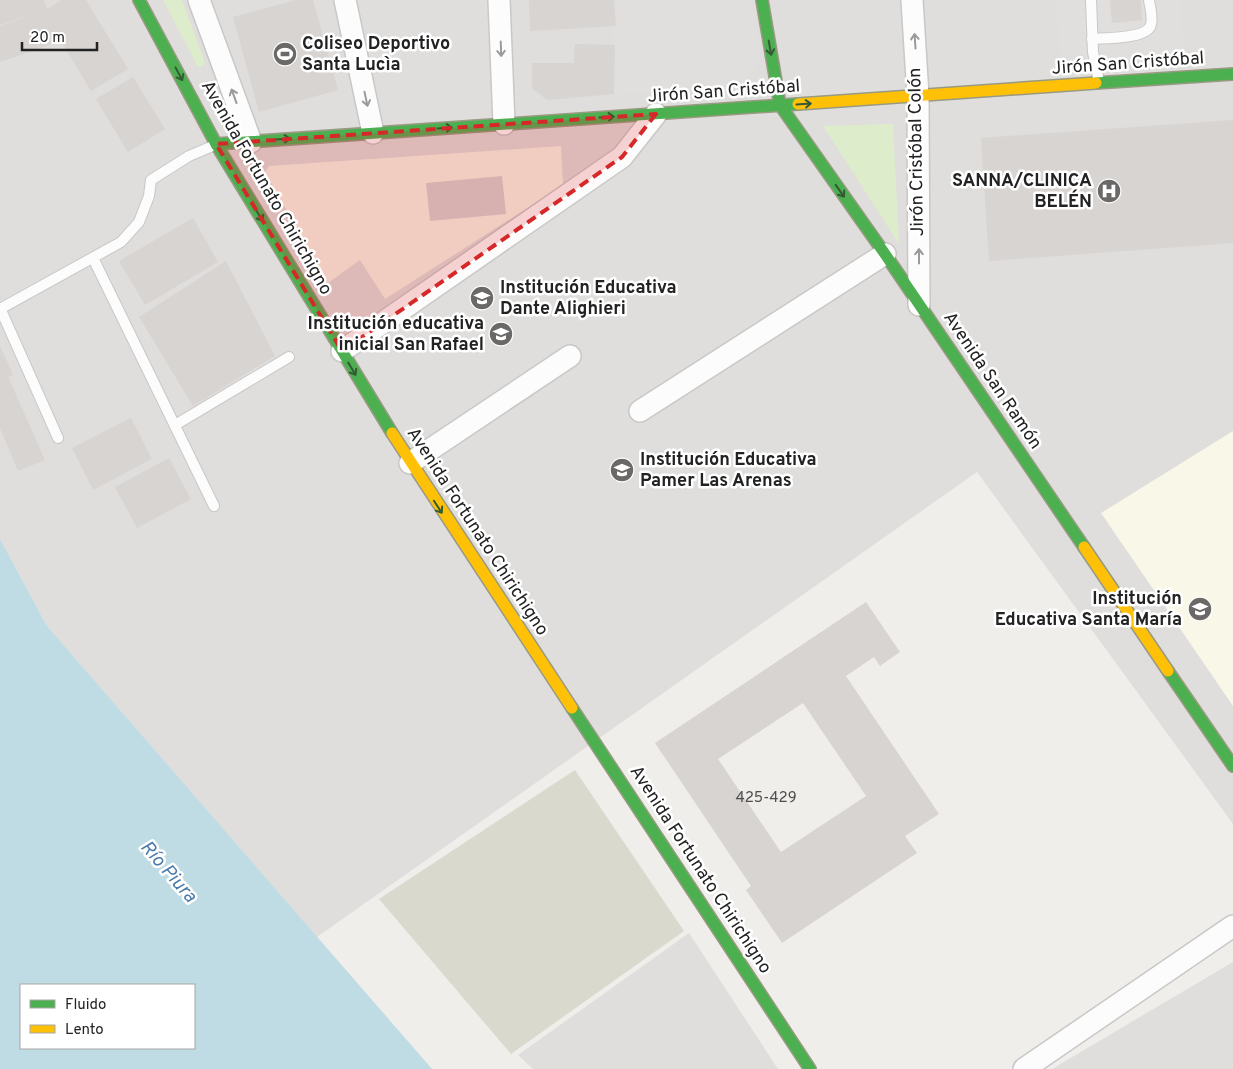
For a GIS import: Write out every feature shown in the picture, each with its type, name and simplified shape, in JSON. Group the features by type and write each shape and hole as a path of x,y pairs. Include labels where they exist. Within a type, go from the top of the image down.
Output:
{"street":[{"name":"Avenida Fortunato Chirichigno","path":"139,0 216,144 410,463 810,1069"},
{"path":"199,0 251,142"},
{"path":"345,0 373,133"},
{"path":"499,0 504,124"},
{"name":"Avenida San Ramón","path":"762,0 780,106 885,254 1233,766"},
{"name":"Jirón Cristóbal Colón","path":"912,0 918,96 919,305"},
{"name":"Jirón San Cristóbal","path":"216,144 1233,74"},
{"path":"342,351 622,157 656,114"},
{"path":"640,411 885,254"},
{"path":"410,463 570,356"},
{"path":"1024,1069 1233,926"}],"lane":[{"path":"1091,0 1092,39 1099,83"},
{"path":"1092,39 1141,35 1148,31 1152,24 1149,0"},
{"path":"58,438 0,308 122,242 138,222 149,196 152,180 189,156 216,144"},
{"path":"93,258 214,506"},
{"path":"175,425 289,357"}],"highlighted area":[{"path":"656,114 622,157 342,351 216,144"}],"shaded area":[{"path":"0,0 1233,0 1233,824 977,472 317,937 47,626 0,539"},
{"path":"614,0 751,0 762,59 741,87 614,94"},
{"path":"1056,0 1180,0 1184,54 1061,65"},
{"path":"561,146 563,185 385,299 360,260 328,283 265,172 269,166"},
{"name":"Institución Educativa Santa María","path":"1233,431 1233,706 1101,513"},
{"path":"575,770 684,931 511,1054 379,899"},
{"path":"689,933 778,1069 533,1069 518,1055"},
{"path":"1233,962 1233,1069 1052,1069"}],"green space":[{"path":"163,0 182,0 205,63 202,67 198,67"},
{"path":"893,124 899,244 823,126"}],"water":[{"name":"Río Piura","path":"0,539 47,626 432,1069 0,1069"}],"building":[{"path":"0,0 44,0 47,9 0,25"},
{"path":"62,0 86,0 128,69 91,91 61,41 0,62 0,26 47,9"},
{"name":"Coliseo Deportivo Santa Lucìa","path":"296,0 313,0 338,90 259,112 233,17"},
{"path":"529,0 614,0 616,26 530,31"},
{"path":"1110,0 1141,0 1142,20 1112,23"},
{"path":"575,44 615,45 614,94 547,100 532,88 532,63 574,63"},
{"path":"133,77 165,129 128,152 96,99"},
{"name":"SANNA/CLINICA BELÉN","path":"1233,120 1233,243 989,261 981,138"},
{"path":"502,176 506,214 430,221 426,183"},
{"path":"193,218 218,262 145,305 119,261"},
{"path":"226,261 275,356 193,406 139,317"},
{"path":"0,346 13,375 8,377 45,460 18,471 0,428"},
{"path":"131,418 152,459 93,490 72,448"},
{"path":"169,458 191,499 137,528 115,487"},
{"path":"866,602 900,652 880,666 874,657 846,676 939,814 905,836 917,853 782,943 746,890 751,886 655,743","holes":["803,703 866,796 781,852 718,759"]}],"traffic: fast":[{"path":"139,0 216,144 392,433"},
{"path":"762,0 780,105 885,254 1084,547"},
{"path":"1096,83 1233,74"},
{"path":"216,144 798,104"},
{"path":"1168,671 1233,766"},
{"path":"572,708 810,1069"}],"traffic: slow":[{"path":"798,104 1096,83"},
{"path":"392,433 572,708"},
{"path":"1084,547 1168,671"}],"place":[{"name":"Coliseo Deportivo Santa Lucìa","path":"285,54"},
{"name":"SANNA/CLINICA BELÉN","path":"1109,191"},
{"name":"Institución Educativa Dante Alighieri","path":"482,298"},
{"name":"Institución educativa inicial San Rafael","path":"501,334"},
{"name":"Institución Educativa Pamer Las Arenas","path":"622,470"},
{"name":"Institución Educativa Santa María","path":"1200,609"}]}
